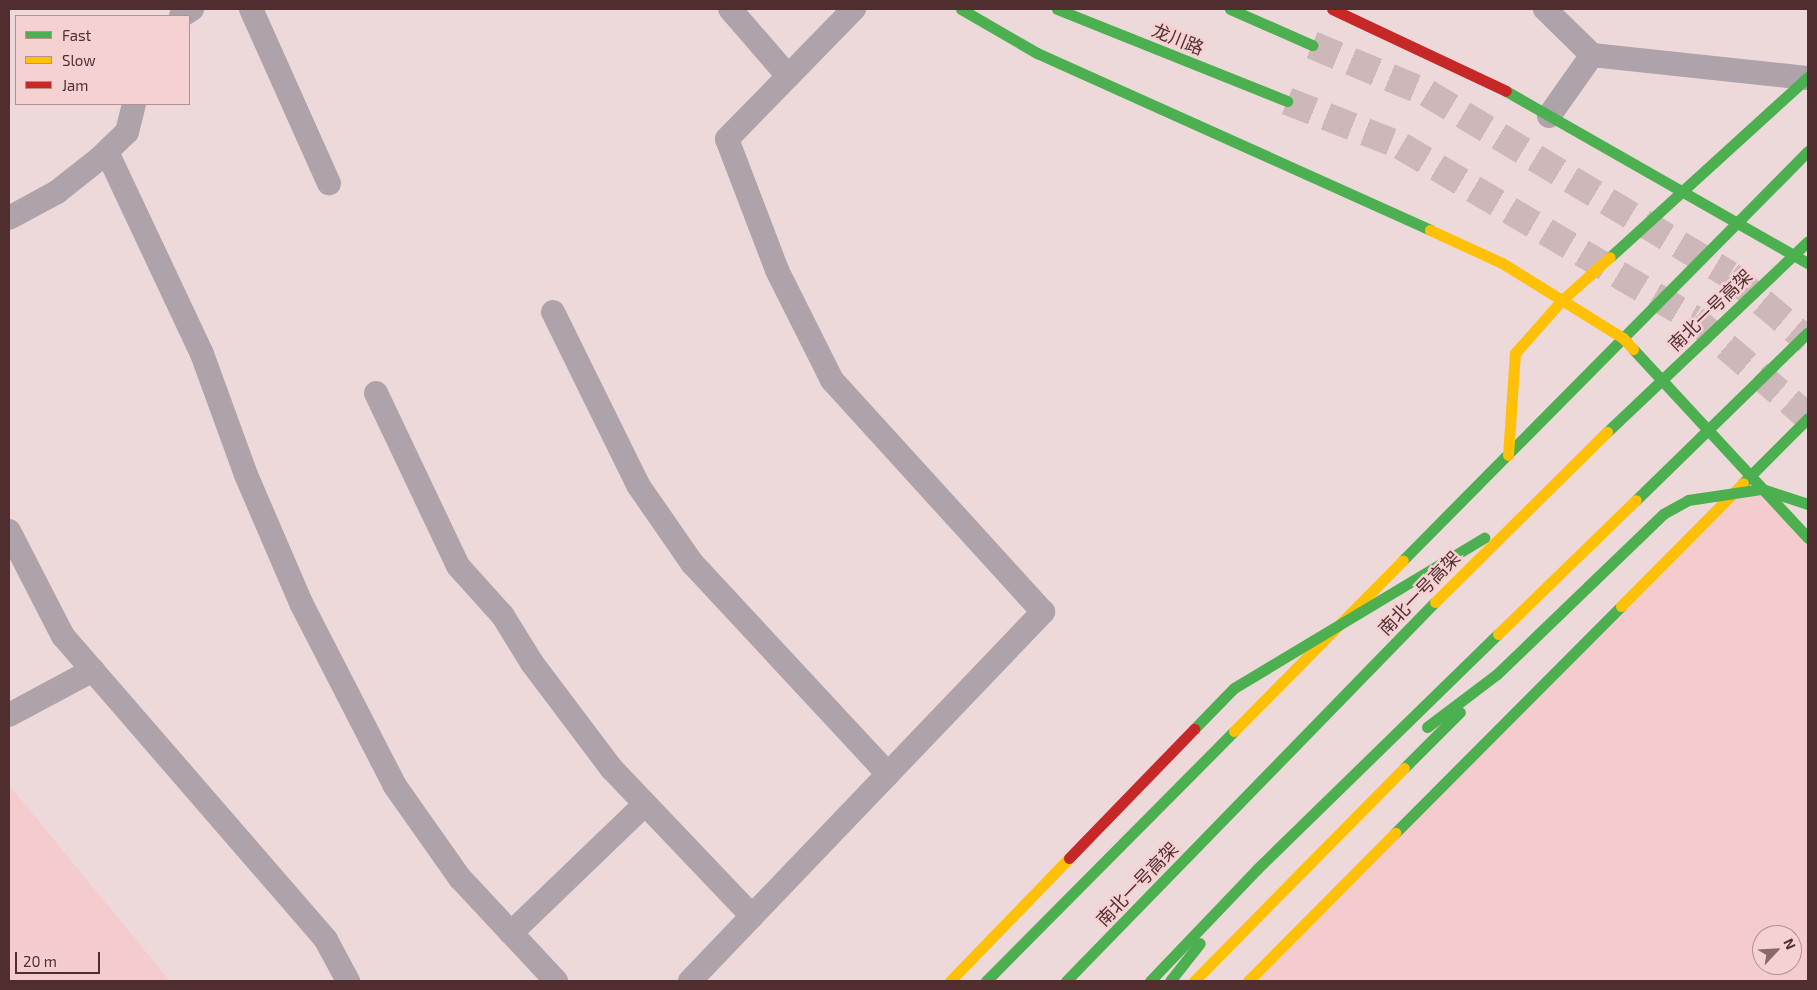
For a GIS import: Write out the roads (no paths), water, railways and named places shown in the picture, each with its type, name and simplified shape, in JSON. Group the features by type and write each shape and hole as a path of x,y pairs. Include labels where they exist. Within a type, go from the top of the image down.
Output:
{"main road":[{"path":"961,9 1038,53 1502,263 1624,338 1747,476 1808,538"},
{"name":"龙川路","path":"1057,9 1287,101"},
{"path":"1230,9 1312,45"},
{"path":"1332,9 1470,71 1808,263"},
{"path":"1508,455 1515,353 1562,300 1685,194 1808,78"},
{"path":"986,981 1738,224 1808,151"},
{"name":"南北一号高架","path":"1066,981 1517,518 1808,241"},
{"path":"1150,981 1257,869 1340,792 1808,332"},
{"path":"1248,981 1747,476 1808,418"},
{"path":"1194,981 1497,674 1663,514 1688,500 1762,489 1808,504"},
{"path":"950,981 1234,688 1517,518"},
{"path":"1340,792 1497,674"},
{"path":"1170,981 1257,869"}],"street":[{"path":"251,9 329,183"},
{"path":"730,9 788,76"},
{"path":"690,981 1043,612 832,380 777,270 727,139 854,9"},
{"path":"1546,9 1592,55 1808,78"},
{"path":"1549,116 1592,55"},
{"path":"9,218 57,192 107,152 127,132 134,105"},
{"path":"107,152 202,354 246,475 302,604 395,786 460,878 556,981"},
{"path":"553,312 638,485 692,563 888,774"},
{"path":"376,393 458,566 503,616 558,698 645,804 752,916"},
{"path":"9,531 62,636 326,940 348,981"},
{"path":"9,715 93,670"},
{"path":"511,933 645,804"}],"tunnel":[{"path":"1312,45 1427,93 1730,275 1808,341"},
{"path":"1287,101 1401,146 1694,319 1808,417"}]}
